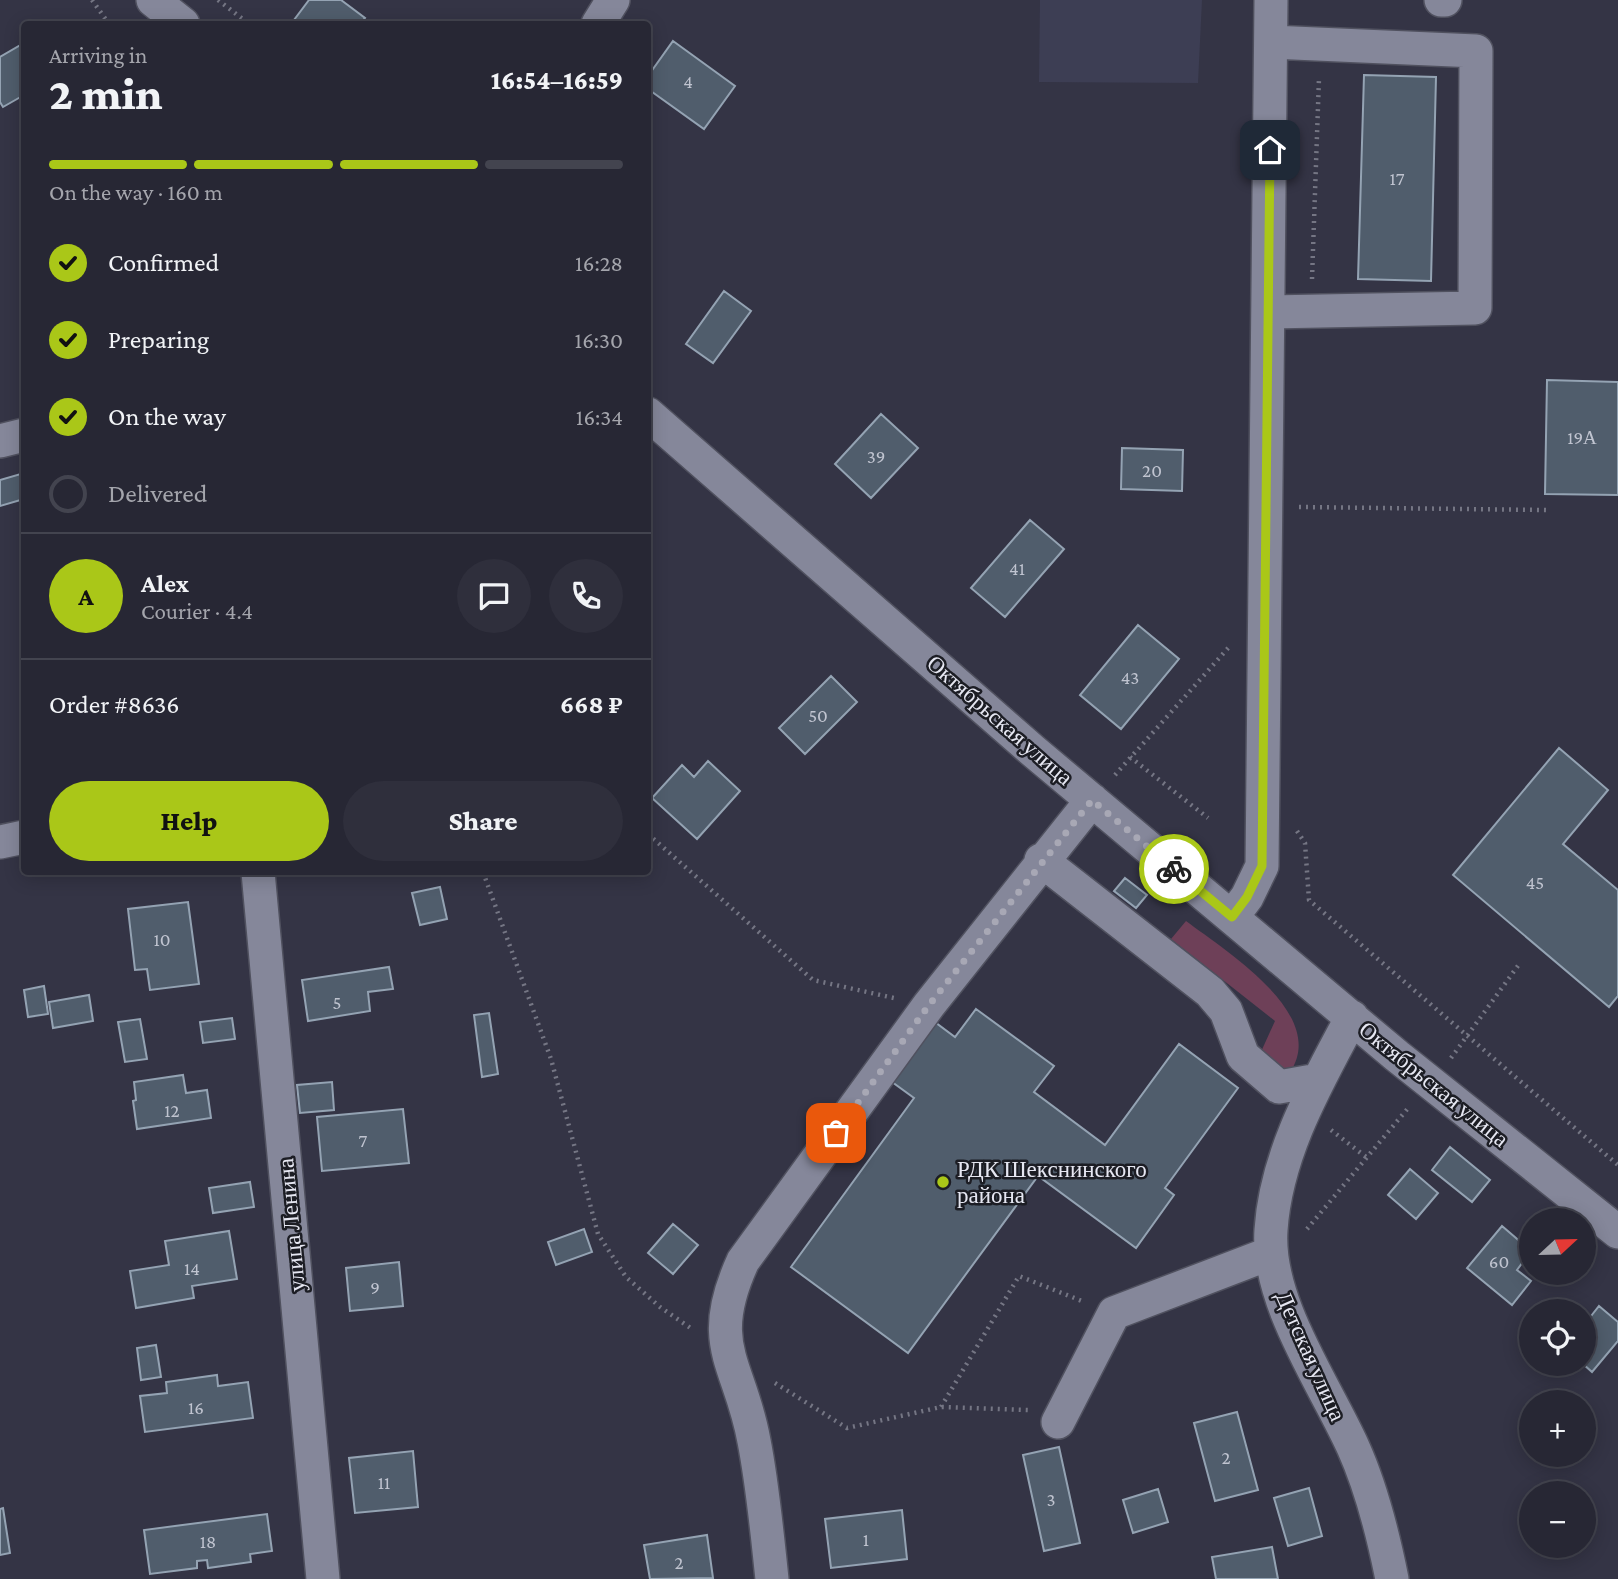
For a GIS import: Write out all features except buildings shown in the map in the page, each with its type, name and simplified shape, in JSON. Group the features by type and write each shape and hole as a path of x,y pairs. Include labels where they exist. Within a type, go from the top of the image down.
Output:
{"street":[{"path":"153,0 179,21"},
{"path":"600,21 612,0"},
{"path":"1232,917 1247,897 1262,866 1271,0"},
{"path":"1269,312 1475,308 1476,51 1271,42"},
{"name":"Октябрьская улица","path":"651,416 1102,789 1232,917 1618,1232"},
{"path":"0,441 21,436"},
{"path":"772,1579 754,1437 726,1352 725,1314 730,1288 743,1261 929,1005 1041,860 1102,789"},
{"path":"0,842 21,838"},
{"path":"1041,860 1210,992 1226,1011 1243,1056 1279,1087 1318,1080"},
{"name":"улица Ленина","path":"258,875 324,1579"},
{"name":"Детская улица","path":"1352,1017 1318,1080 1282,1172 1274,1204 1271,1254 1289,1314 1367,1480 1392,1579"},
{"path":"1061,1417 1114,1313 1271,1254"}],"path":[{"path":"92,0 107,21"},
{"path":"218,0 245,21"},
{"path":"1313,311 1320,44"},
{"path":"1267,507 1546,510"},
{"path":"1102,789 1266,606"},
{"path":"1129,757 1208,818"},
{"path":"1294,827 1305,843 1309,900 1618,1166"},
{"path":"651,837 813,980 929,1005"},
{"path":"484,875 551,1059 598,1234 626,1277 660,1307 726,1352"},
{"path":"1449,1060 1520,963"},
{"path":"1271,1254 1294,1243 1414,1101"},
{"path":"1324,1124 1366,1157"},
{"path":"941,1407 1019,1276 1114,1313"},
{"path":"770,1380 847,1428 941,1407 1061,1417"}],"shaded area":[{"path":"1040,0 1202,0 1198,83 1039,82"},
{"path":"1186,921 1247,967 1268,986 1285,1007 1296,1029 1298,1050 1290,1072 1282,1074 1260,1054 1275,1021 1171,939"}],"way so far":[{"path":"836,1133 929,1005 1041,860 1092,800 1174,869"}],"place":[{"name":"РДК Шекснинского района","path":"943,1182"}],"route":[{"path":"1174,869 1232,917 1247,897 1262,866 1270,150"}]}
